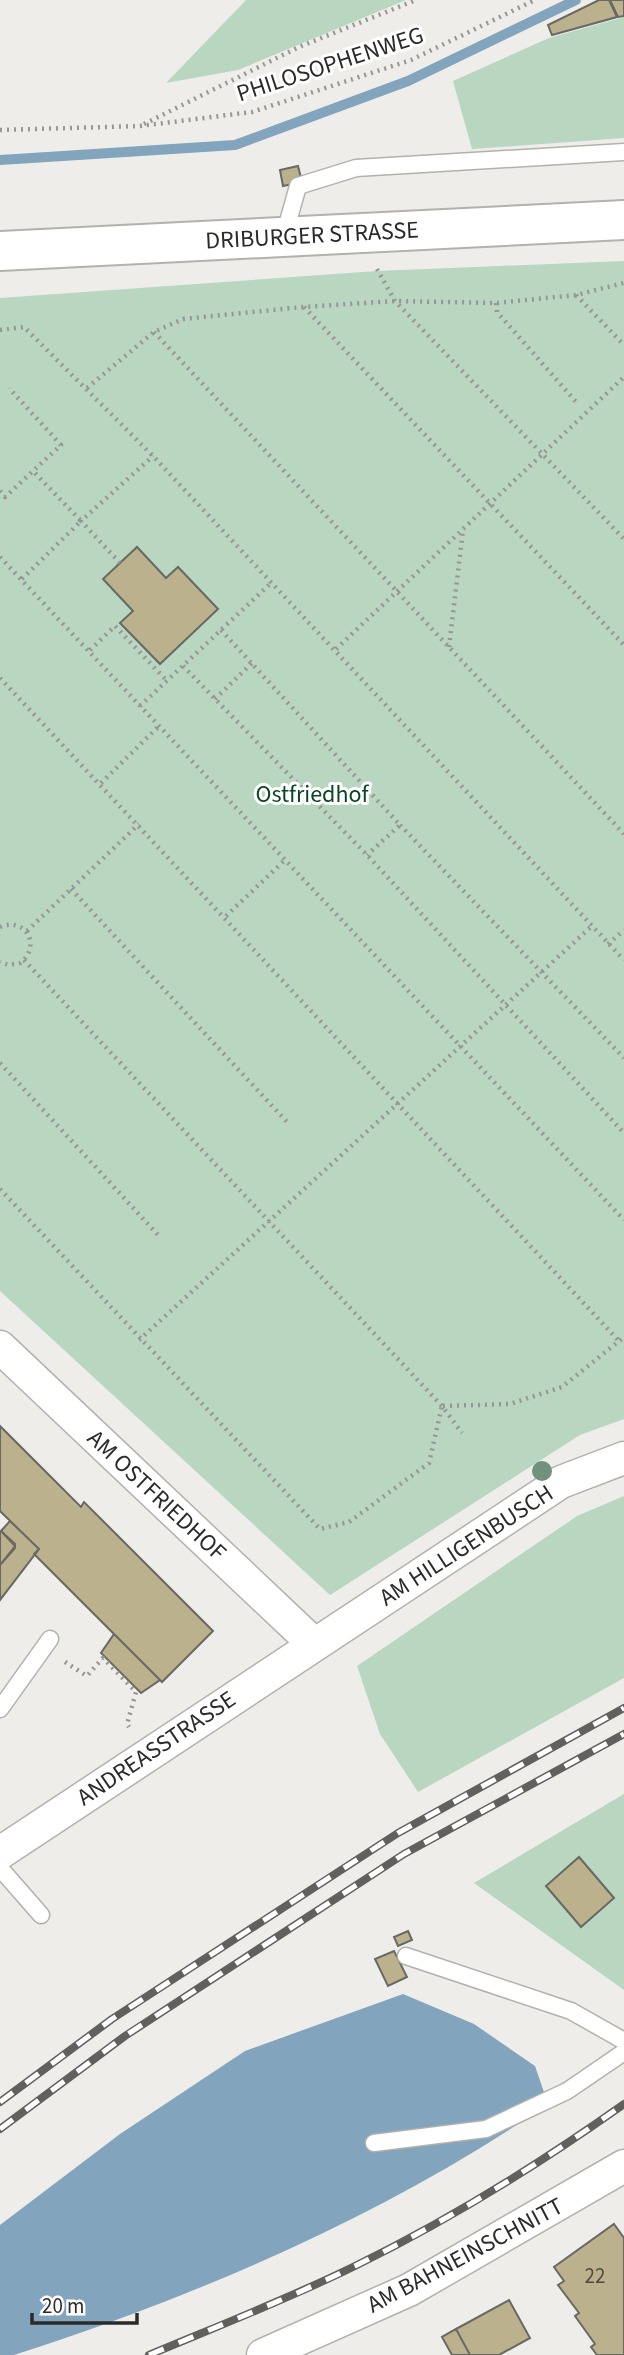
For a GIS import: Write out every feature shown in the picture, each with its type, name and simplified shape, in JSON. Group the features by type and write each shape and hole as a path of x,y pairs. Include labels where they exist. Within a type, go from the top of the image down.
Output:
{"main road":[{"name":"DRIBURGER STRASSE","path":"0,251 624,220"}],"street":[{"name":"AM OSTFRIEDHOF","path":"0,1347 314,1644"},
{"name":"AM HILLIGENBUSCH","path":"314,1644 561,1482 624,1458"},
{"name":"ANDREASSTRASSE","path":"0,1853 314,1644"},
{"name":"AM BAHNEINSCHNITT","path":"263,2355 410,2291 624,2166"}],"lane":[{"path":"284,236 298,186 356,169 624,152"},
{"path":"0,1709 50,1639"},
{"path":"0,1868 41,1915"},
{"path":"406,1956 571,2011 624,2040"},
{"path":"374,2143 485,2129 567,2091 624,2052"}],"path":[{"path":"140,125 299,47 416,0"},
{"name":"PHILOSOPHENWEG","path":"0,130 140,125 253,112 411,60 535,0"},
{"path":"377,270 395,302 544,453 624,539"},
{"path":"87,388 154,332 183,319 303,307 395,302 496,303 576,295 624,283"},
{"path":"576,295 624,345"},
{"path":"496,303 497,312 577,403"},
{"path":"303,307 624,645"},
{"path":"0,330 24,327 87,388 337,649 624,960"},
{"path":"154,332 624,834"},
{"path":"337,649 624,377"},
{"path":"0,491 5,497 61,445 9,388"},
{"path":"22,579 153,456"},
{"path":"33,471 120,563"},
{"path":"449,648 463,530"},
{"path":"0,557 624,1220"},
{"path":"140,706 271,583"},
{"path":"90,650 116,626 167,681"},
{"path":"221,630 400,824 624,1058"},
{"path":"215,699 252,663"},
{"path":"183,666 368,855 624,1133"},
{"path":"0,677 622,1339 562,1387 510,1404 442,1406"},
{"path":"101,783 159,726"},
{"path":"27,931 139,824"},
{"path":"368,855 400,824"},
{"path":"226,916 285,860"},
{"path":"71,889 287,1122"},
{"path":"0,927 15,924 27,931 31,948 24,960 9,965 0,962"},
{"path":"139,1340 593,925"},
{"path":"608,944 624,930"},
{"path":"24,960 442,1406 462,1433"},
{"path":"0,1063 158,1235"},
{"path":"0,1189 139,1340 320,1529 349,1522 429,1463 442,1406"},
{"path":"87,1676 103,1658 136,1692 127,1724 148,1752"}],"green space":[{"path":"246,0 406,0 238,70 166,83"},
{"path":"624,17 624,138 472,149 453,81 549,38"},
{"name":"Ostfriedhof","path":"624,261 624,1419 580,1435 330,1595 0,1291 0,298 377,271"},
{"path":"624,1496 624,1678 418,1792 380,1734 357,1666 577,1516"},
{"path":"624,1794 624,1990 474,1883"}],"water":[{"path":"403,1994 474,2024 535,2066 548,2104 422,2182 290,2249 84,2332 14,2355 0,2355 0,2225 120,2134 245,2051"}],"building":[{"path":"599,0 609,0 617,17 552,35 548,25"},
{"path":"610,0 624,0 624,16 618,17"},
{"path":"298,166 302,182 283,186 280,170"},
{"path":"137,547 166,578 178,567 218,609 160,664 120,623 133,611 103,579"},
{"path":"0,1426 81,1507 84,1502 213,1631 162,1682 34,1554 39,1549 0,1511"},
{"path":"10,1521 39,1549 0,1600 0,1565 15,1548 15,1544 1,1531"},
{"path":"0,1532 15,1546 0,1565"},
{"path":"114,1634 160,1680 141,1693 101,1653"},
{"path":"579,1857 614,1898 581,1927 546,1886"},
{"path":"408,1931 412,1940 398,1946 394,1937"},
{"path":"394,1951 407,1977 388,1986 375,1959"},
{"path":"614,2224 624,2238 624,2355 597,2355 591,2347 595,2344 575,2316 579,2313 558,2285 564,2281 554,2267"},
{"path":"509,2300 530,2338 499,2355 470,2355 456,2329"},
{"path":"456,2329 470,2355 452,2355 442,2337"}],"waterway":[{"path":"0,160 235,145 408,81 576,0"}],"railway":[{"path":"0,2102 112,2019 398,1833 624,1708"},
{"path":"0,2129 125,2036 404,1854 624,1734"},
{"path":"149,2355 304,2290 425,2230 559,2149 624,2104"}]}
